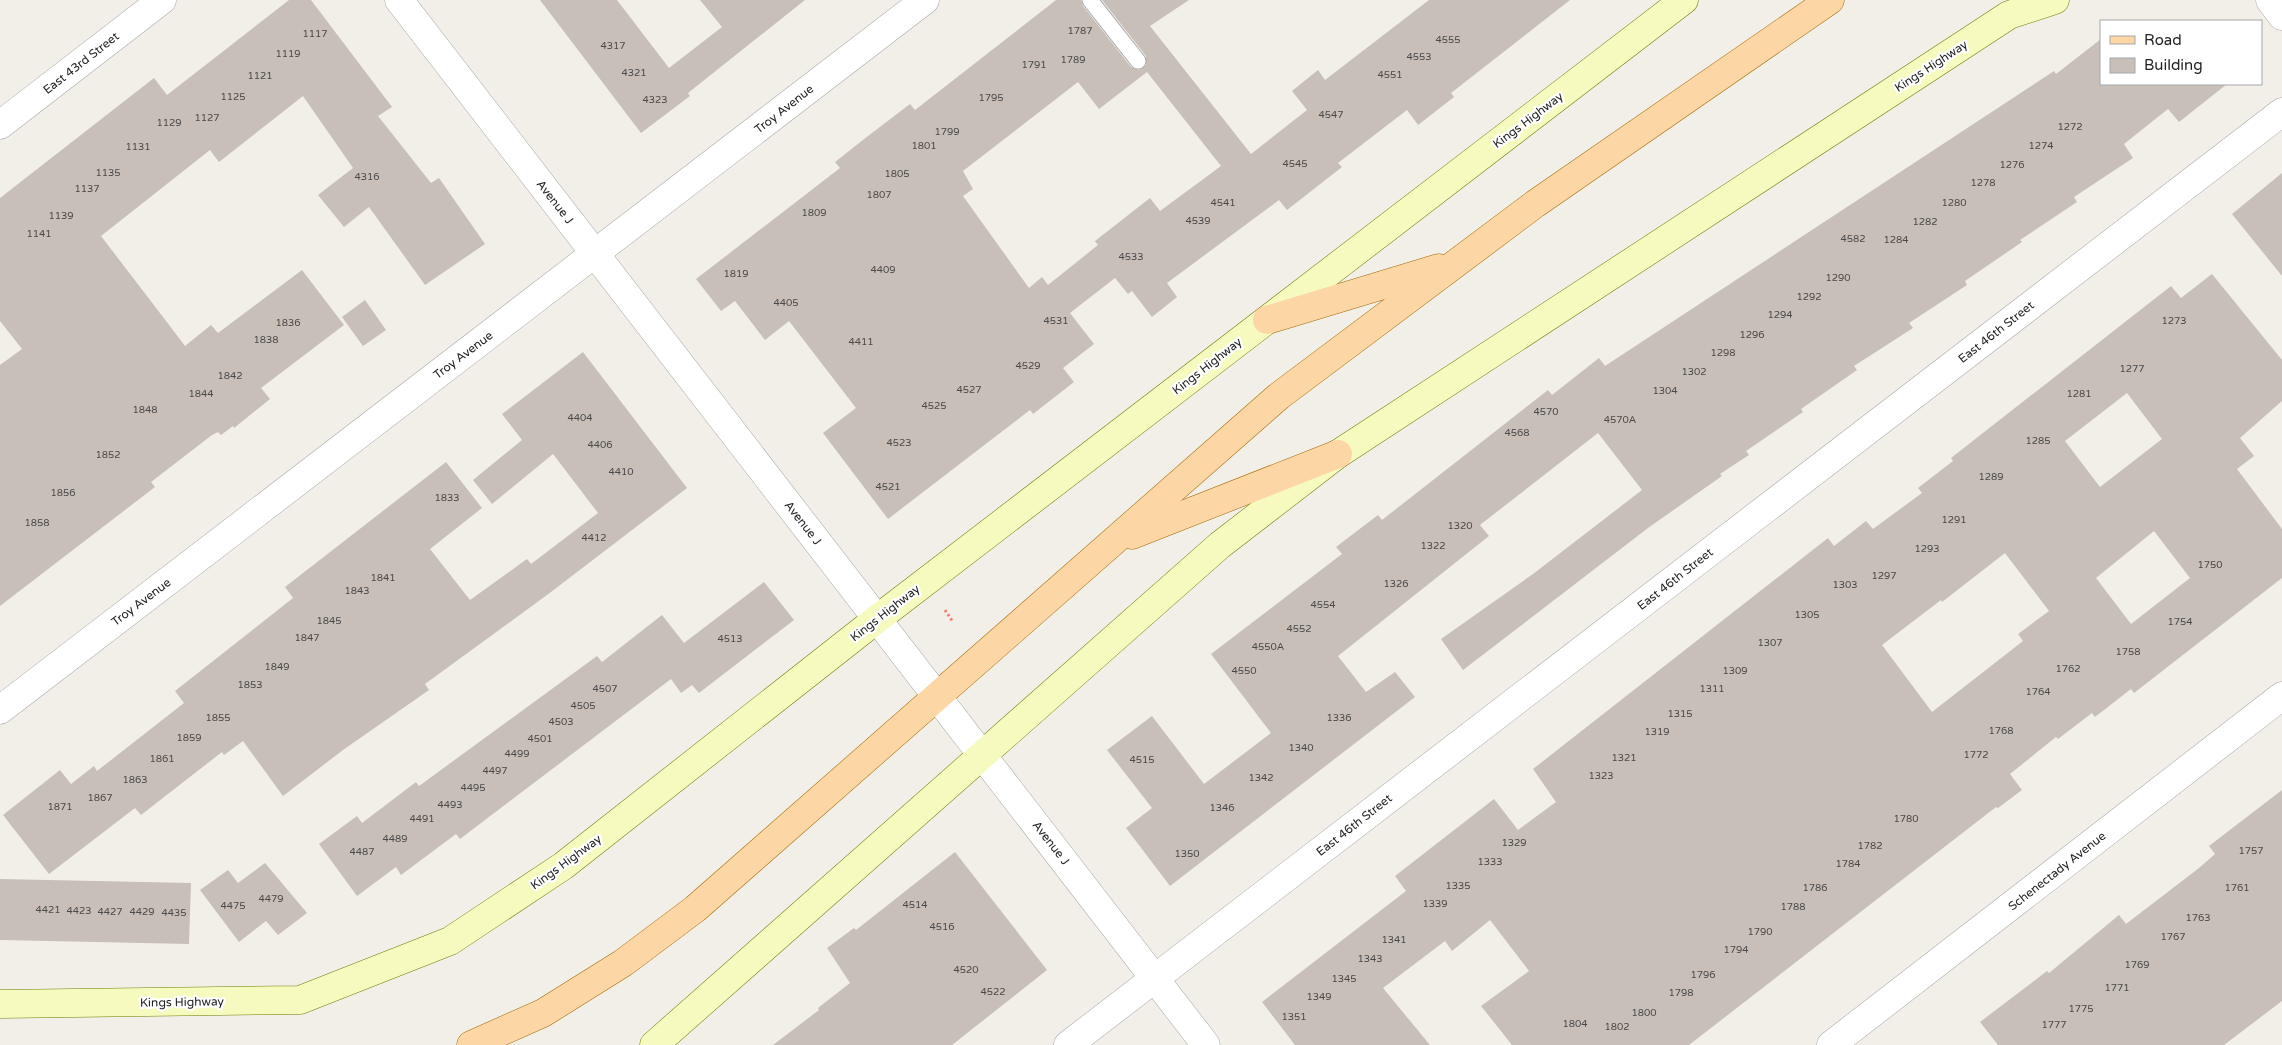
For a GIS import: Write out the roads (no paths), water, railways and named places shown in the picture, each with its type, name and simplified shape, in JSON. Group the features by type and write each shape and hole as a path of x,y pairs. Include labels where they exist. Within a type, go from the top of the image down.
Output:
{"main road":[{"path":"471,1045 543,1013 630,958 702,902 1115,542 1279,396 1535,204 1830,0"},
{"path":"1267,320 1457,262"},
{"path":"1115,542 1338,454"}],"street":[{"name":"East 43rd Street","path":"0,125 162,0"},
{"name":"Avenue J","path":"399,0 1206,1045"},
{"name":"Troy Avenue","path":"0,710 925,0"},
{"name":"Kings Highway","path":"0,1004 300,1000 450,941 563,866 877,619 1684,0"},
{"name":"Kings Highway","path":"654,1045 1220,545 1338,454 2009,15 2055,0"},
{"path":"2270,0 2282,16"},
{"name":"East 46th Street","path":"1068,1045 2282,112"},
{"name":"Schenectady Avenue","path":"1831,1045 2282,696"}],"lane":[{"path":"1090,0 1138,61"}]}
